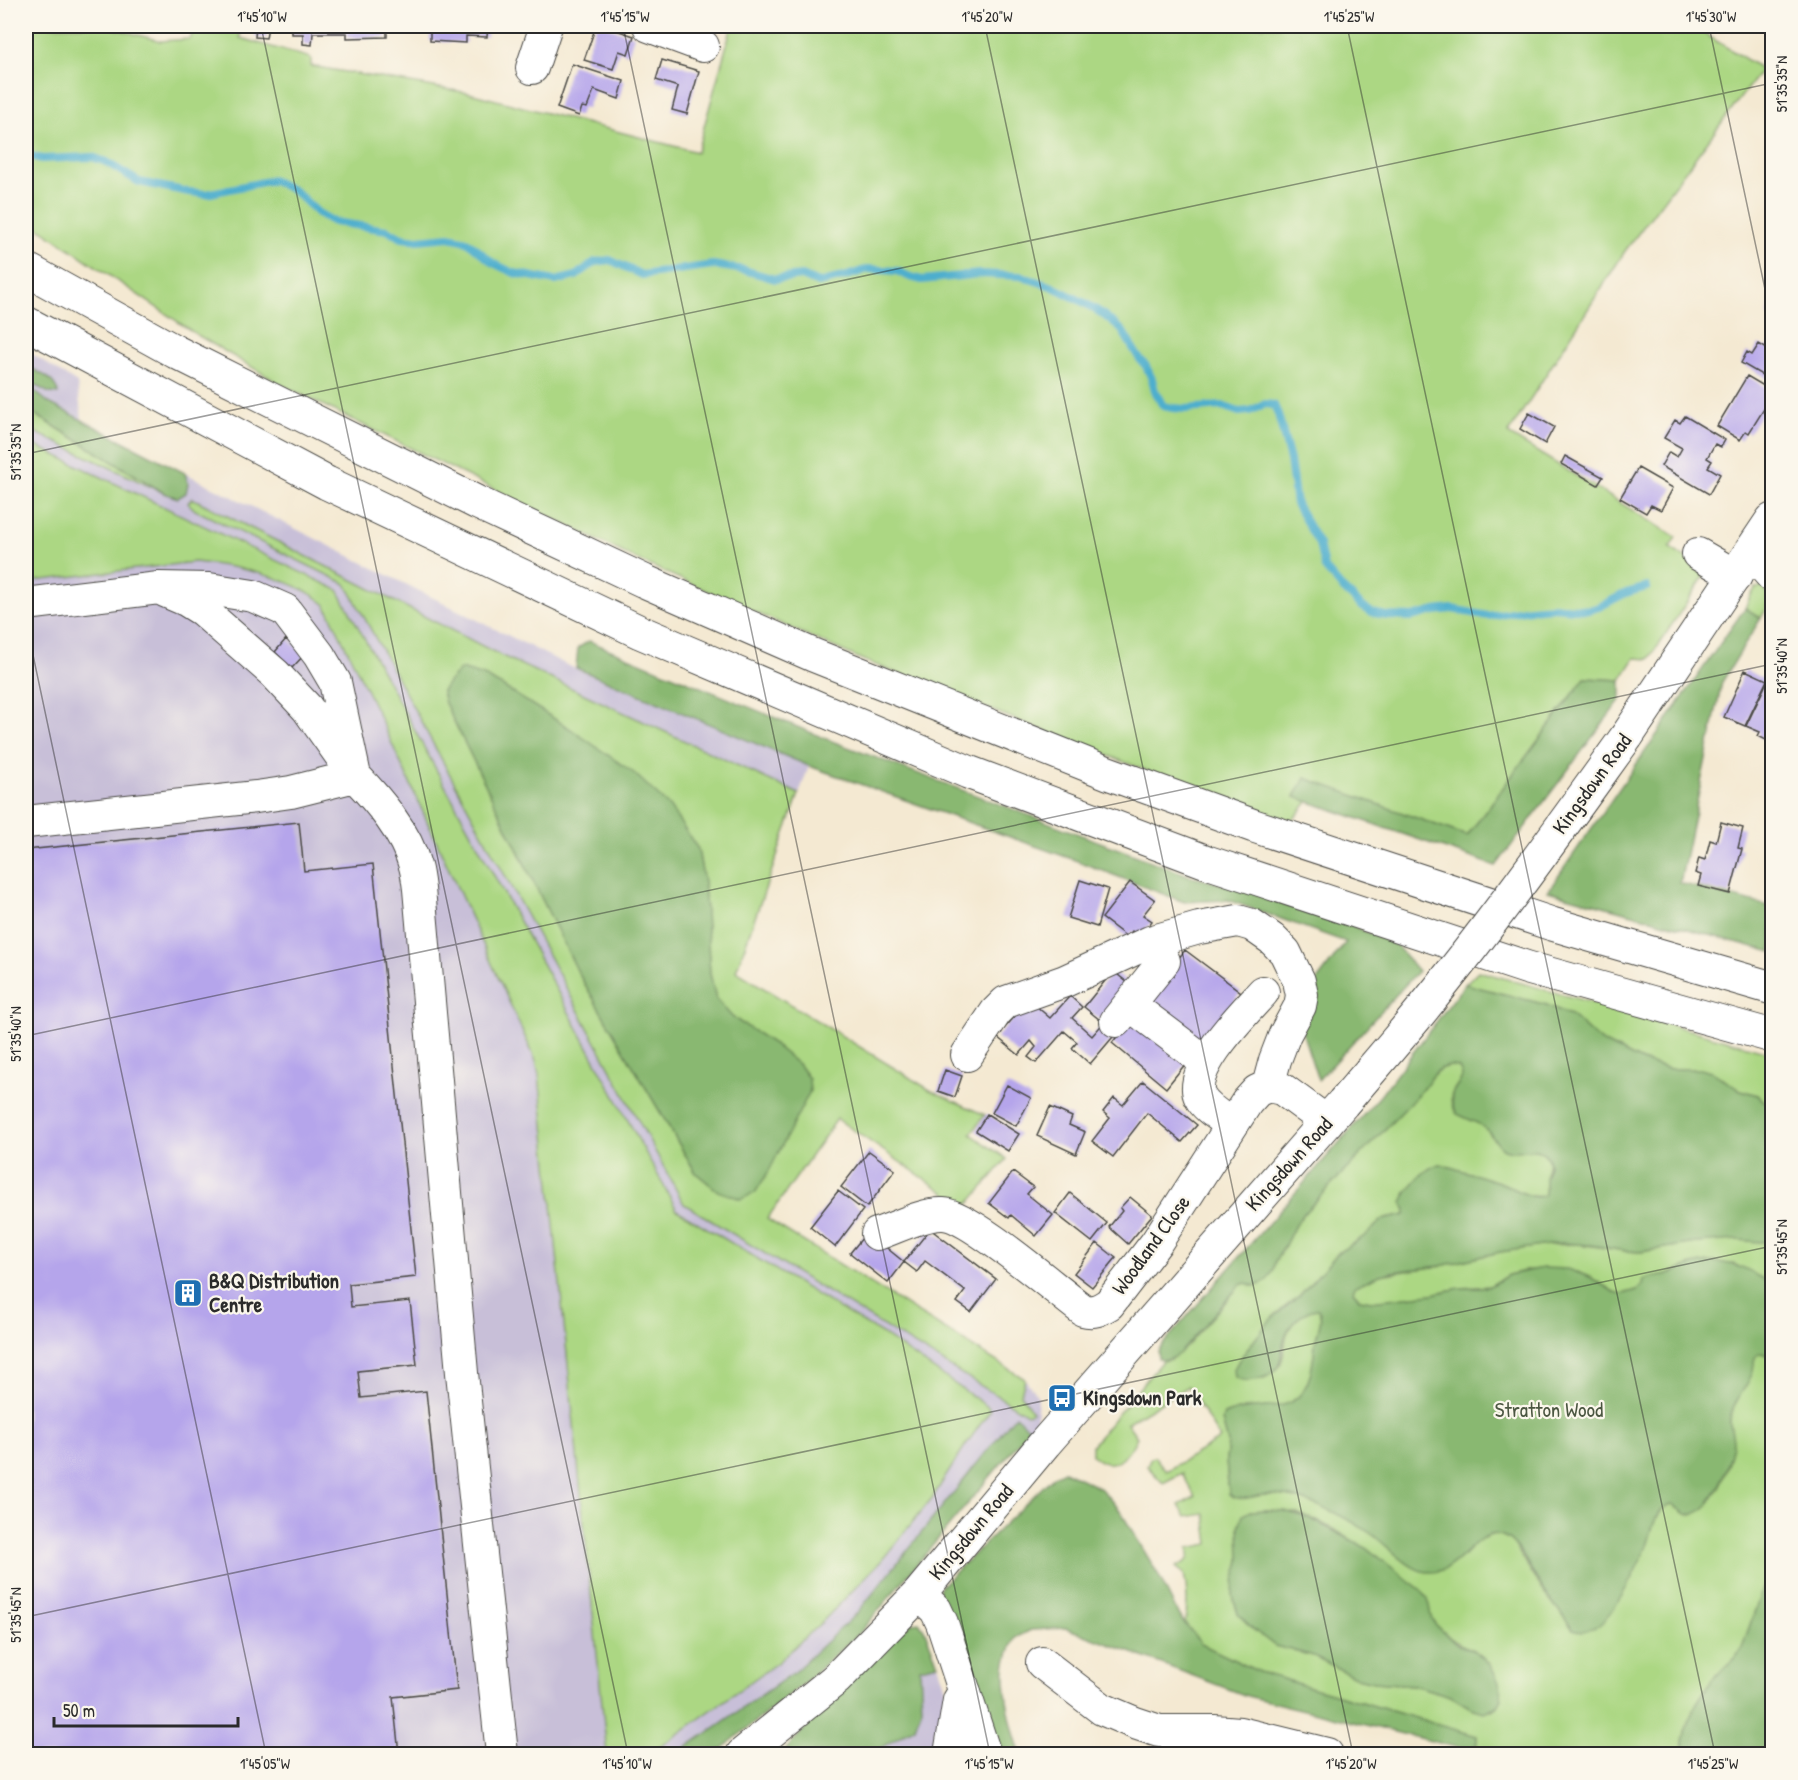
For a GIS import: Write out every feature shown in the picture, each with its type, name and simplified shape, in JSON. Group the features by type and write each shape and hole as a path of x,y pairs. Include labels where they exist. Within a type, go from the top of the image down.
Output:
{"main road":[{"path":"26,269 176,352 478,503 644,581 813,655 1108,773 1254,826 1552,924 1773,988"},
{"path":"26,323 327,483 381,509 640,632 968,772 1208,862 1516,964 1773,1036"},
{"name":"Kingsdown Road","path":"743,1755 836,1679 920,1594 1045,1443 1417,1016 1531,869 1627,736 1752,570 1773,520"}],"street":[{"path":"532,68 546,26"},
{"path":"649,26 703,46"},
{"path":"1698,554 1752,570"},
{"path":"159,588 202,610 275,674 308,708 355,776 377,800 398,830 415,864 462,1373 502,1755"},
{"path":"26,604 159,588 209,589 253,596 285,610 320,655 334,682 355,776"},
{"path":"26,822 256,797 291,792 355,776"},
{"path":"967,1054 996,1012 1006,1002 1065,981 1150,942 1199,928 1238,921 1252,925 1272,939 1285,952 1299,981 1302,995 1300,1006 1275,1059 1268,1086 1282,1089 1335,1112"},
{"path":"1164,961 1123,1014 1206,1062"},
{"path":"1232,1125 1209,1107 1200,1096 1198,1081 1216,1045 1263,992"},
{"name":"Woodland Close","path":"877,1234 930,1215 945,1214 963,1221 988,1236 1083,1311 1098,1311 1108,1304 1156,1243 1247,1102 1257,1091 1268,1086"},
{"path":"920,1594 936,1610 942,1623 985,1755"},
{"path":"1042,1663 1102,1709 1135,1724 1153,1742 1159,1731 1240,1732 1327,1755"},
{"path":"950,1755 959,1701 965,1692"}],"shaded area":[{"path":"26,350 77,383 82,419 569,666 809,766 736,971 875,1057 837,1119 767,1219 1025,1379 1038,1397 1036,1423 1030,1429 1015,1416 858,1612 793,1673 677,1754 26,1754"},
{"path":"938,1664 967,1754 871,1754 915,1727 922,1708 920,1668"}],"green space":[{"path":"26,26 106,26 160,41 190,39 196,26 241,26 240,38 311,58 311,66 469,93 697,152 732,26 1692,26 1762,69 1625,251 1508,434 1676,537 1670,548 1707,572 1649,659 1635,658 1621,680 1585,678 1467,836 1305,779 1295,796 1309,801 1292,821 1150,772 863,660 642,562 282,385 199,336 26,219"},
{"path":"26,366 51,380 58,394 49,393 26,380"},
{"path":"26,384 49,403 185,473 188,483 186,493 178,498 166,494 26,409"},
{"path":"26,409 166,494 26,428"},
{"path":"26,441 338,590 677,1210 885,1336 988,1407 990,1411 933,1497 882,1560 824,1620 778,1662 650,1754 607,1754 536,1061 383,724 325,604 297,587 280,580 228,566 195,562 26,582"},
{"path":"192,498 500,655 799,794 736,971 930,1090 985,1115 971,1134 1007,1159 966,1207 837,1119 767,1219 1025,1379 1021,1394 1032,1412 1027,1414 684,1204 346,584 195,510 188,503","holes":["442,691 698,849 704,883 710,974 716,999 732,1017 772,1043 798,1064 809,1079 718,1191 696,1173 580,976 445,703"]},
{"path":"1763,587 1767,592 1768,606 1761,618 1745,608 1756,588"},
{"path":"1745,608 1761,618 1722,682 1680,883 1772,907 1772,952 1548,891"},
{"path":"589,641 829,740 1193,877 1301,903 1396,945 1418,971 1318,1080 1295,1010 1346,942 1228,900 1184,902 1072,859 809,766 576,668 578,648"},
{"path":"461,669 484,676 502,686 569,728 634,773 669,806 698,849 704,883 710,974 716,999 732,1017 772,1043 798,1064 809,1079 810,1091 769,1171 755,1193 741,1199 718,1191 696,1173 580,976 445,703 442,691"},
{"path":"1585,678 1621,680 1621,699 1496,866 1295,797 1305,778 1467,836"},
{"path":"1478,971 1772,1053 1772,1108 1757,1095 1730,1085 1723,1078 1644,1062 1604,1043 1572,1016 1547,1005 1465,984"},
{"name":"Stratton Wood","path":"1465,984 1547,1005 1572,1016 1604,1043 1644,1062 1670,1069 1701,1069 1714,1073 1738,1089 1757,1095 1772,1108 1772,1241 1738,1240 1696,1243 1640,1252 1562,1243 1500,1252 1440,1266 1392,1272 1355,1286 1353,1291 1360,1299 1371,1301 1432,1294 1460,1288 1490,1286 1508,1275 1543,1268 1567,1269 1590,1277 1614,1292 1623,1294 1637,1290 1647,1278 1693,1265 1715,1262 1744,1269 1772,1284 1772,1346 1767,1355 1761,1353 1755,1356 1752,1374 1733,1407 1730,1422 1732,1450 1719,1487 1704,1508 1696,1513 1687,1514 1672,1505 1661,1511 1657,1516 1643,1555 1619,1600 1606,1619 1593,1629 1573,1629 1546,1594 1516,1546 1505,1537 1494,1534 1484,1537 1447,1568 1435,1572 1422,1571 1409,1564 1362,1528 1344,1517 1315,1505 1280,1495 1241,1499 1229,1494 1226,1460 1228,1442 1222,1420 1224,1415 1244,1409 1278,1406 1297,1398 1311,1374 1321,1317 1318,1309 1313,1309 1297,1319 1288,1330 1278,1366 1274,1372 1268,1376 1246,1381 1235,1377 1234,1369 1270,1320 1299,1296 1339,1252 1365,1236 1382,1220 1405,1215 1406,1210 1402,1203 1408,1191 1428,1169 1440,1164 1499,1182 1527,1195 1544,1196 1549,1164 1544,1154 1535,1150 1512,1151 1502,1148 1479,1124 1457,1114 1452,1105 1452,1097 1453,1091 1462,1078 1458,1067 1450,1066 1436,1072 1417,1096 1306,1211 1295,1225 1267,1280 1254,1286 1246,1283 1240,1285 1180,1353 1169,1359 1158,1359 1158,1351 1163,1344 1380,1096"},
{"path":"1458,1067 1463,1073 1451,1098 1453,1107 1459,1114 1482,1126 1494,1140 1543,1152 1548,1160 1544,1196 1527,1194 1499,1182 1441,1164 1424,1172 1405,1194 1405,1215 1382,1220 1365,1236 1339,1252 1299,1296 1276,1314 1239,1360 1264,1378 1272,1373 1279,1367 1289,1329 1294,1322 1305,1313 1318,1309 1321,1317 1311,1374 1303,1392 1297,1399 1288,1404 1244,1409 1224,1415 1222,1420 1228,1442 1226,1460 1228,1484 1242,1498 1263,1495 1292,1497 1327,1508 1362,1527 1405,1561 1463,1556 1478,1540 1494,1534 1503,1536 1512,1541 1542,1589 1573,1629 1616,1603 1646,1548 1654,1522 1663,1508 1672,1505 1689,1515 1703,1507 1713,1497 1729,1463 1730,1420 1734,1407 1751,1372 1755,1355 1761,1352 1767,1355 1772,1346 1772,1561 1741,1651 1714,1679 1700,1698 1685,1732 1683,1754 1483,1754 1476,1752 1477,1736 1259,1672 1201,1644 1185,1623 1187,1598 1185,1580 1184,1574 1176,1567 1189,1558 1188,1548 1209,1544 1205,1514 1186,1517 1179,1505 1195,1497 1182,1473 1163,1483 1147,1466 1151,1458 1155,1457 1166,1471 1220,1439 1188,1386 1127,1423 1137,1437 1129,1451 1119,1461 1106,1463 1092,1455 1092,1445 1162,1361 1171,1359 1188,1345 1240,1285 1261,1284 1273,1271 1275,1261 1295,1225 1306,1211 1442,1068","holes":["1267,1510 1298,1514 1324,1524 1365,1549 1417,1587 1426,1599 1435,1624 1452,1640 1480,1654 1490,1665 1502,1699 1498,1706 1492,1710 1471,1708 1451,1696 1413,1685 1374,1682 1357,1678 1314,1656 1275,1646 1254,1630 1238,1614 1233,1596 1234,1582 1250,1511"]},
{"path":"1727,1240 1772,1241 1772,1284 1734,1264 1693,1265 1664,1275 1637,1290 1623,1294 1614,1292 1578,1272 1529,1270 1508,1275 1490,1286 1460,1288 1432,1294 1371,1301 1360,1299 1353,1291 1355,1286 1380,1275 1440,1266 1500,1252 1546,1245 1578,1244 1640,1252"},
{"path":"1015,1416 1030,1429 862,1630 804,1683 715,1754 677,1754 793,1673 858,1612"},
{"path":"1064,1471 1100,1488 1119,1509 1158,1574 1179,1616 1201,1644 1259,1672 1477,1736 1476,1752 1247,1696 1066,1628 1031,1630 1015,1638 1006,1661 1005,1680 1009,1713 1021,1754 989,1754 937,1595 941,1586 1054,1476"},
{"path":"1250,1511 1284,1511 1309,1518 1338,1533 1368,1549 1421,1590 1428,1599 1434,1623 1456,1644 1471,1649 1489,1664 1499,1682 1502,1699 1498,1706 1484,1712 1471,1708 1451,1696 1413,1685 1374,1682 1357,1678 1314,1656 1275,1646 1254,1630 1238,1614 1233,1596 1240,1561 1239,1526 1243,1515"},
{"path":"1772,1561 1772,1754 1683,1754 1685,1732 1700,1698 1714,1679 1741,1651"},
{"path":"919,1622 938,1664 920,1668 922,1708 915,1727 871,1754 782,1754 872,1654 912,1623"}],"building":[{"path":"256,26 268,26 266,38 255,37"},
{"path":"292,26 387,26 387,37 347,38 347,33 313,33 312,45 303,44 303,34 292,34"},
{"path":"430,26 488,26 487,37 466,36 466,43 430,41"},
{"path":"596,26 604,26 634,36 628,54 619,51 613,69 584,60"},
{"path":"662,60 699,71 687,114 672,110 678,87 656,80"},
{"path":"572,64 624,81 619,99 594,90 587,108 582,107 579,116 557,108"},
{"path":"1772,296 1772,318 1768,317"},
{"path":"1772,340 1772,381 1741,363 1747,352 1752,355 1759,344 1767,349"},
{"path":"1747,376 1769,389 1764,397 1769,401 1749,433 1746,431 1740,440 1717,426"},
{"path":"1529,413 1554,427 1545,444 1520,429"},
{"path":"1685,416 1725,440 1721,447 1715,444 1707,458 1712,461 1708,467 1720,474 1709,494 1661,466 1669,452 1677,457 1682,448 1664,438 1675,420 1680,423"},
{"path":"1565,456 1603,477 1598,485 1561,464"},
{"path":"1638,468 1673,488 1661,510 1651,505 1646,513 1620,498"},
{"path":"286,639 304,655 292,668 275,652"},
{"path":"1745,670 1767,680 1745,726 1724,717"},
{"path":"1768,680 1772,683 1770,742 1758,736 1760,732 1746,726"},
{"name":"B&Q Distribution Centre","path":"299,822 304,871 373,864 416,1277 349,1284 351,1307 410,1301 417,1365 358,1371 361,1398 426,1391 457,1690 393,1697 399,1754 26,1754 26,850"},
{"path":"1721,822 1743,828 1738,848 1742,849 1730,894 1698,886 1701,875 1695,873 1699,858 1705,860 1710,840 1716,842"},
{"path":"1080,880 1108,889 1097,927 1068,918"},
{"path":"1130,882 1155,900 1143,915 1152,921 1140,937 1132,931 1127,937 1102,918"},
{"path":"1185,950 1241,992 1200,1046 1144,1004"},
{"path":"1113,971 1128,983 1100,1020 1084,1007"},
{"path":"1070,996 1082,1007 1072,1018 1092,1036 1106,1020 1118,1031 1090,1064 1072,1048 1077,1042 1064,1031 1036,1063 1028,1057 1036,1047 1031,1041 1019,1055 997,1037 1029,1000 1050,1018"},
{"path":"1132,1018 1186,1063 1166,1088 1112,1043"},
{"path":"945,1070 962,1076 955,1097 938,1091"},
{"path":"1143,1081 1197,1125 1182,1142 1147,1113 1113,1157 1092,1141 1110,1118 1103,1112 1114,1098 1123,1105"},
{"path":"1007,1085 1031,1098 1016,1126 992,1113"},
{"path":"1050,1107 1072,1117 1069,1125 1085,1132 1076,1154 1037,1136"},
{"path":"987,1114 1019,1134 1008,1151 976,1131"},
{"path":"869,1151 895,1170 867,1207 841,1187"},
{"path":"1013,1172 1033,1187 1027,1194 1053,1215 1036,1236 1011,1215 1009,1218 989,1203"},
{"path":"838,1191 863,1210 835,1247 810,1227"},
{"path":"1070,1193 1107,1223 1092,1242 1055,1213"},
{"path":"1130,1197 1152,1215 1128,1244 1109,1227 1122,1211 1120,1208"},
{"path":"930,1229 996,1279 971,1312 957,1302 965,1291 925,1261 917,1272 904,1262"},
{"path":"867,1232 904,1262 888,1283 850,1253"},
{"path":"1097,1243 1116,1258 1092,1287 1074,1273"}],"waterway":[{"path":"26,155 42,159 92,157 106,162 139,182 206,194 273,180 296,192 318,213 334,222 387,230 402,238 418,240 449,237 463,240 493,263 514,273 555,281 576,276 595,262 610,260 642,275 713,265 744,270 775,279 802,276 818,283 868,269 897,271 922,280 980,274 1020,276 1051,286 1083,302 1122,330 1146,366 1163,406 1186,409 1222,406 1239,412 1250,411 1265,404 1274,405 1290,460 1296,504 1319,544 1324,567 1341,587 1371,612 1386,616 1412,617 1452,609 1488,616 1552,607 1589,610 1626,593 1647,587"}],"place":[{"name":"B&Q Distribution Centre","path":"188,1293"},
{"name":"Kingsdown Park","path":"1062,1398"}]}
